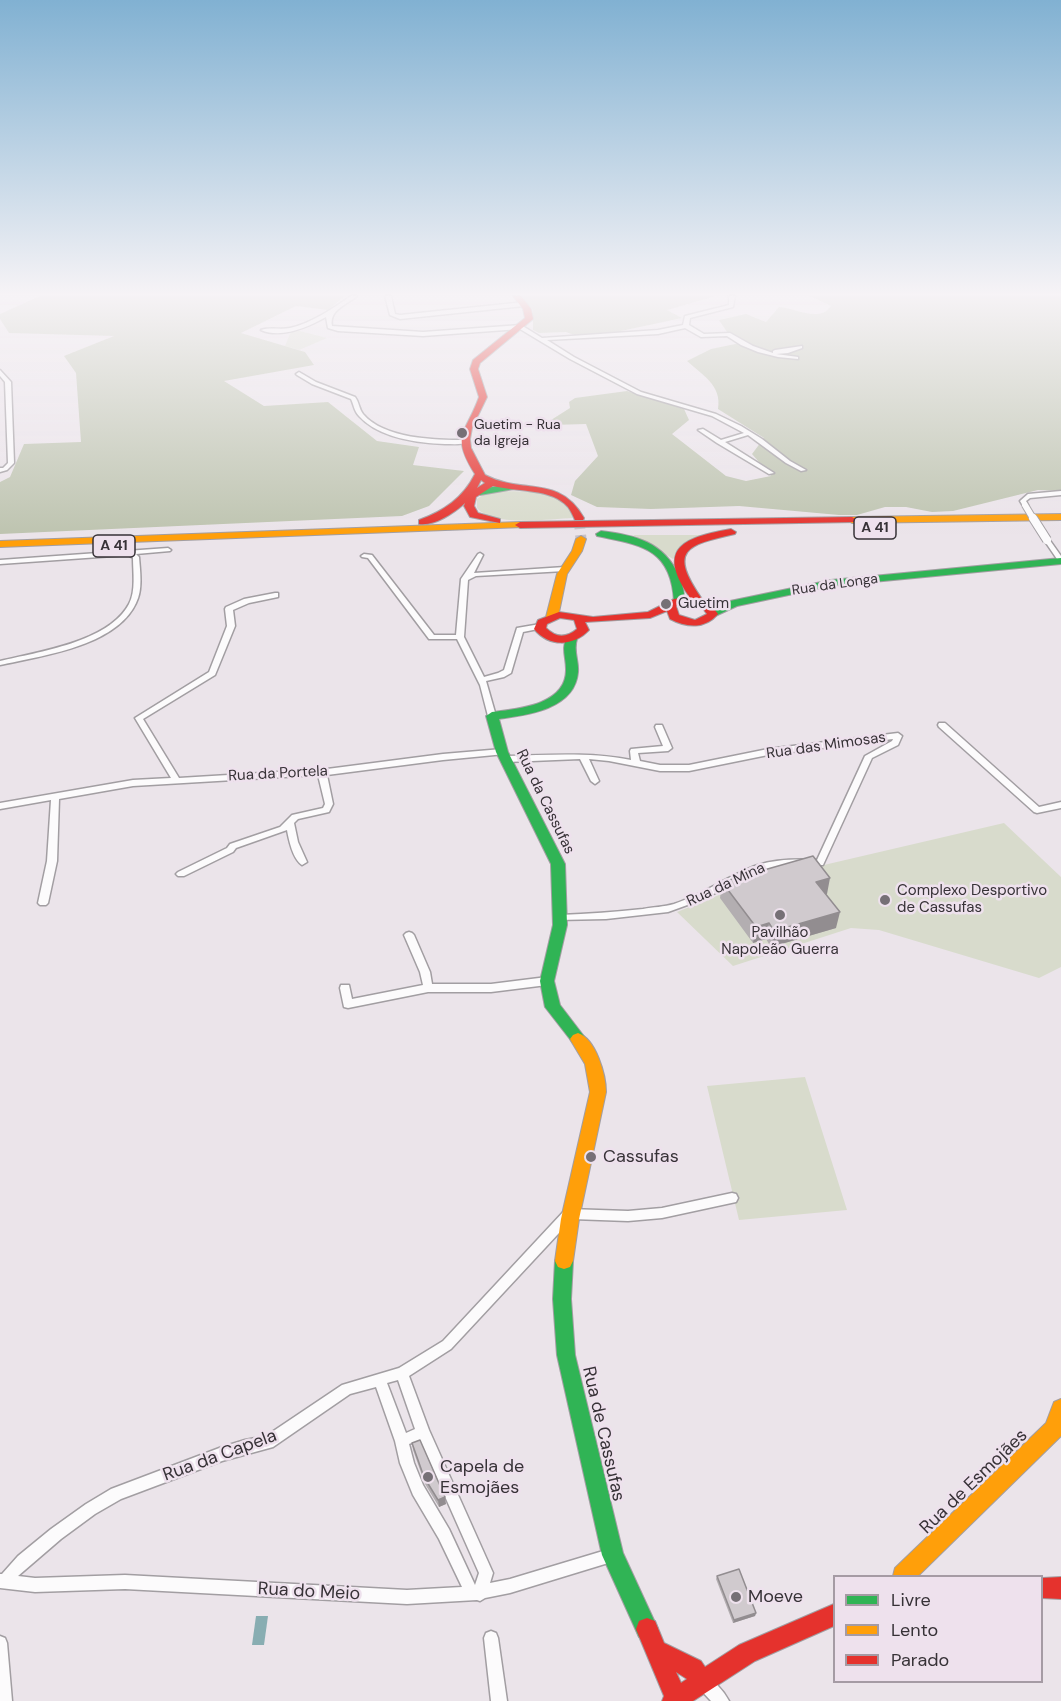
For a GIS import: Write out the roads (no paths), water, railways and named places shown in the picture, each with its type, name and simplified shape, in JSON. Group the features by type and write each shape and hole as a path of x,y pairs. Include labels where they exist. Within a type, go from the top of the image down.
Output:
{"main road":[{"path":"476,375 483,397 466,432 465,442 479,475 511,487 551,492 561,496 574,506 579,518"},
{"path":"471,458 493,482"},
{"path":"479,475 469,501 474,515 488,520 528,525"},
{"path":"374,529 440,518 472,492 493,482"},
{"path":"472,492 511,487"},
{"name":"A 41","path":"0,544 374,529 1061,516"},
{"name":"A 41","path":"0,551 228,541 584,536 1061,524"},
{"path":"706,606 687,589 679,570 678,559 682,547 694,540 714,534 749,531"},
{"path":"569,644 542,633 540,626 546,619 552,617 565,569 579,550 584,536 633,538 657,549 666,559 680,590 674,609"},
{"name":"Rua da Longa","path":"552,617 577,622 651,614 674,609 734,603 831,583 1061,561"},
{"path":"492,716 537,708 567,690 572,673 569,644 577,622 558,596"},
{"name":"Rua da Longa","path":"674,609 686,622 700,623 707,621 706,606"},
{"name":"Rua da Cassufas","path":"492,716 504,756 558,864 560,918 547,981 553,1007 590,1053 598,1084 569,1214"},
{"name":"Rua de Cassufas","path":"569,1214 560,1295 561,1324 566,1355 613,1555 658,1652 675,1700"},
{"name":"Rua de Esmojães","path":"904,1575 1054,1429 1061,1408"},
{"path":"1043,1588 1061,1588"},
{"path":"675,1700 747,1653 833,1615"},
{"path":"658,1652 693,1669 703,1682"}],"street":[{"path":"0,470 5,469 11,463 12,447 8,382 3,375"},
{"path":"301,375 314,383 353,398 356,400 360,414 372,424 390,432 426,441 465,442"},
{"path":"606,375 639,393 714,415 749,434 803,470"},
{"path":"701,430 771,473"},
{"path":"719,442 749,434"},
{"path":"1061,493 1028,496 1023,501 1061,561"},
{"path":"0,561 168,550"},
{"path":"0,663 87,639 112,627 125,617 134,602 137,576 136,557 131,554"},
{"path":"364,556 370,556 432,638 460,637 465,579 480,555"},
{"path":"468,576 565,569"},
{"path":"176,779 139,718 212,673 231,626 229,609 247,601 275,595"},
{"path":"481,680 508,671 520,630 540,626"},
{"name":"Rua da Cassufas","path":"460,637 481,680 492,716"},
{"path":"942,725 1037,810 1061,805"},
{"path":"636,764 634,751 668,748 659,727"},
{"name":"Rua das Mimosas","path":"504,756 583,756 609,758 636,764 689,768 768,752 898,736 895,743 869,756 820,863"},
{"name":"Rua da Portela","path":"0,806 133,783 322,772 443,757 504,756"},
{"path":"583,756 595,781"},
{"path":"181,874 230,850 233,846 283,829 295,817 326,810 328,804 322,772"},
{"path":"43,903 52,861 55,798"},
{"path":"290,823 302,862"},
{"name":"Rua da Mina","path":"560,918 611,916 676,907 710,893 736,877 766,865 799,861 820,863"},
{"path":"409,935 425,972 428,988"},
{"path":"345,988 348,1004 428,988 491,988 547,981"},
{"path":"569,1214 628,1216 662,1213 732,1198"},
{"name":"Rua da Capela","path":"2,1581 44,1544 114,1495 255,1443 268,1442 347,1389 402,1373 447,1345 569,1214"},
{"path":"402,1373 423,1432 486,1573 476,1594"},
{"path":"380,1381 418,1490 476,1594"},
{"path":"402,1441 423,1432"},
{"name":"Rua do Meio","path":"2,1581 35,1585 125,1582 407,1597 476,1594 613,1555"},
{"path":"491,1638 499,1701"},
{"path":"0,1643 4,1701"},
{"path":"703,1682 721,1701"}],"water":[{"path":"256,1616 268,1616 264,1645 252,1645"}],"tunnel":[{"path":"579,518 581,539"}],"place":[{"name":"Guetim - Rua da Igreja","path":"462,433"},
{"name":"Guetim","path":"666,604"},
{"name":"Complexo Desportivo de Cassufas","path":"885,900"},
{"name":"Pavilhão Napoleão Guerra","path":"780,915"},
{"name":"Cassufas","path":"591,1157"},
{"name":"Capela de Esmojães","path":"428,1477"},
{"name":"Moeve","path":"736,1597"}]}
